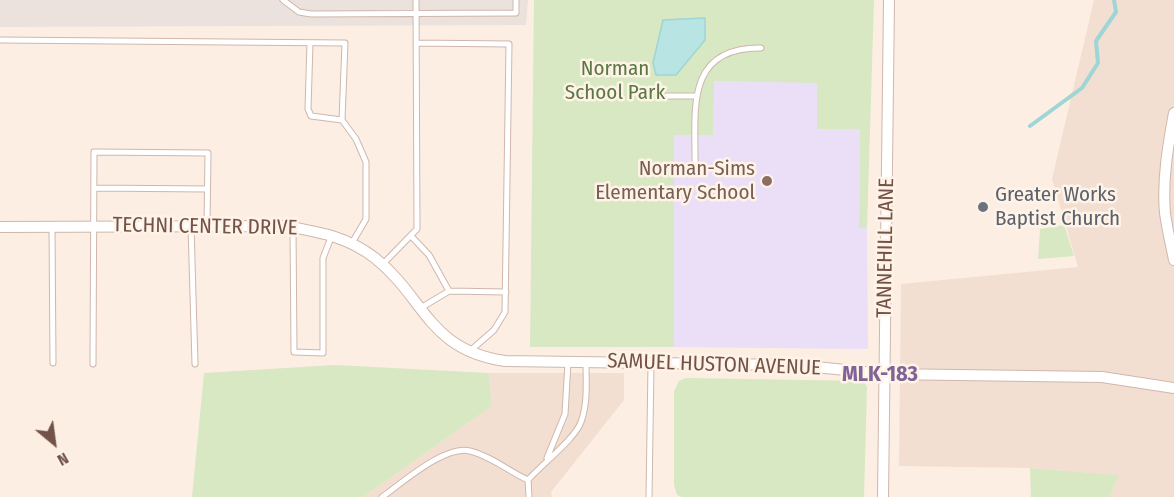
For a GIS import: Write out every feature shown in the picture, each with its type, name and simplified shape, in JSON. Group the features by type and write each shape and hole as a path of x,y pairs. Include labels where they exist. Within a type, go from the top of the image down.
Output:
{"street":[{"name":"TANNEHILL LANE","path":"883,497 889,0"},
{"path":"1174,114 1167,149 1165,192 1165,212 1174,260"},
{"name":"TECHNI CENTER DRIVE","path":"0,227 293,228 332,235 352,243 382,265 443,336 469,352 505,362"},
{"name":"SAMUEL HUSTON AVENUE","path":"505,362 796,365 885,374 1102,376 1174,388"}],"lane":[{"path":"282,0 299,12 311,14 516,14 516,0"},
{"path":"382,265 417,230 416,0"},
{"path":"0,40 345,43 342,120 356,139 366,162 366,219 352,243"},
{"path":"310,43 308,109 310,116 342,120"},
{"path":"416,43 509,44 506,292 503,319 469,352"},
{"path":"695,168 696,96 702,77 718,59 746,48 761,48"},
{"path":"667,96 696,96"},
{"path":"93,364 94,152 208,153 207,226"},
{"path":"94,188 207,189"},
{"path":"191,226 195,364"},
{"path":"52,227 54,363"},
{"path":"293,228 294,352 323,353 324,258 332,235"},
{"path":"412,237 433,261 449,291"},
{"path":"419,309 449,291 506,292"},
{"path":"547,459 565,414 567,362"},
{"path":"528,497 528,480 547,459 560,450 580,424 586,399 586,362"},
{"path":"649,497 651,363"},
{"path":"382,497 445,453 467,449 487,456 528,480"}],"shaded area":[{"path":"0,0 528,0 526,25 0,27"},
{"path":"1094,0 1174,0 1174,497 1110,497 1117,475 1030,468 899,466 901,284 1078,267 1052,179"},
{"name":"Norman-Sims Elementary School","path":"713,81 818,82 860,129 859,227 867,228 868,349 674,347 674,135"},
{"path":"489,373 624,373 624,400 551,492 552,497 363,497 492,406"}],"green space":[{"name":"Norman School Park","path":"534,0 874,0 867,228 859,228 860,129 817,129 817,83 714,81 713,135 674,135 674,347 530,347"},
{"path":"1064,225 1074,256 1038,259 1040,229"},
{"path":"335,365 489,373 492,406 363,497 192,497 204,373"},
{"path":"686,378 864,381 867,387 864,497 682,497 677,495 674,485 674,391 679,381"},
{"path":"1030,468 1118,475 1110,497 1031,497"}],"water":[{"path":"705,18 705,40 676,75 656,75 653,63 663,20"}],"waterway":[{"path":"1030,126 1082,88 1098,63 1096,41 1116,12 1114,0"}],"place":[{"name":"Norman-Sims Elementary School","path":"767,181"},
{"name":"Greater Works Baptist Church","path":"983,207"}],"district":[{"name":"MLK-183","path":"880,375"}]}
